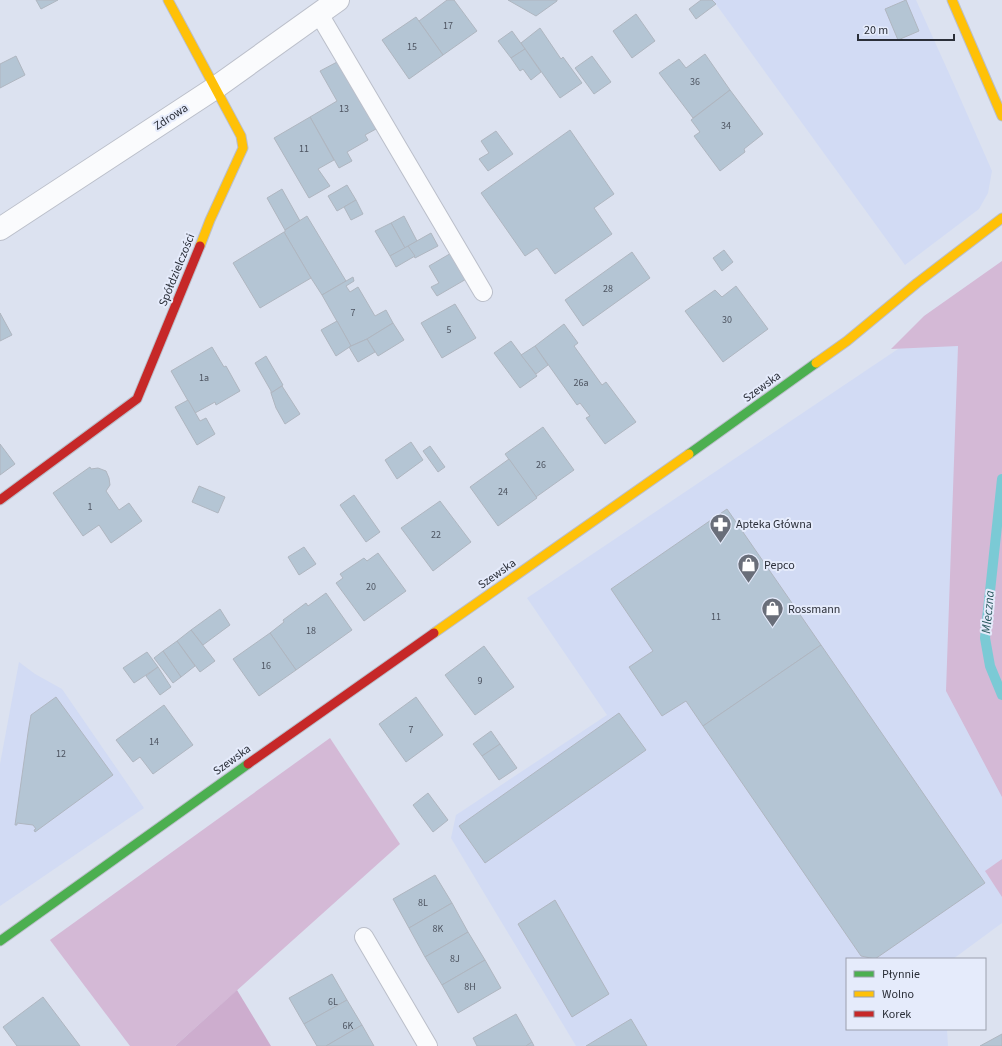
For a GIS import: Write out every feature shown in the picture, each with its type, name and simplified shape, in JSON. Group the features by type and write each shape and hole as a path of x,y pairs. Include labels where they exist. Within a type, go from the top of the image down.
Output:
{"street":[{"name":"Spółdzielczości","path":"0,500 137,399 210,220 244,148 241,136 168,0"},
{"name":"Zdrowa","path":"0,230 215,88 338,0"},
{"path":"952,0 1002,116"},
{"name":"Szewska","path":"0,941 344,696 621,502 847,340 917,283 1002,218"}],"lane":[{"path":"319,14 483,292"},
{"path":"364,937 428,1046"}],"shaded area":[{"path":"713,0 916,0 992,171 988,193 979,209 905,265"},
{"path":"1002,261 1002,797 946,691 958,346 891,349 924,316"},
{"path":"974,298 1002,766 1002,923 954,958 846,958 846,1030 947,1030 948,1046 576,1046 451,838 456,815 607,715 527,598"},
{"path":"19,662 35,674 62,689 144,808 0,906 0,764"},
{"path":"330,738 400,844 175,1046 130,1046 50,940"},
{"path":"1002,859 1002,897 985,871"},
{"path":"237,990 271,1046 175,1046"}],"building":[{"path":"36,0 58,0 41,9"},
{"path":"447,0 454,0 477,31 443,55 419,21"},
{"path":"508,0 557,0 557,1 536,16"},
{"path":"701,0 712,0 716,4 696,19 689,9"},
{"path":"906,0 919,31 898,40 885,9"},
{"path":"636,14 655,41 632,58 613,31"},
{"path":"416,17 443,55 409,79 382,40"},
{"path":"540,28 561,59 563,57 582,83 560,98 521,43"},
{"path":"512,31 525,49 511,58 498,41"},
{"path":"525,49 541,72 531,80 523,69 520,71 511,58"},
{"path":"705,54 730,90 693,118 659,73 679,59 686,68"},
{"path":"16,56 25,75 0,88 0,64"},
{"path":"592,56 611,82 594,94 575,68"},
{"path":"339,61 376,129 365,135 368,140 347,152 352,161 339,168 310,117 337,101 320,71"},
{"path":"730,90 763,134 744,149 745,152 720,171 694,136 700,132 691,120"},
{"path":"310,117 334,160 318,169 330,186 309,198 274,138"},
{"path":"570,130 614,194 594,208 612,234 555,274 537,248 525,256 481,193"},
{"path":"496,131 513,154 488,171 479,159 489,153 481,141"},
{"path":"347,185 356,200 337,211 328,196"},
{"path":"282,189 300,221 285,230 267,198"},
{"path":"356,200 363,214 351,220 344,207"},
{"path":"307,216 346,281 322,295 284,232"},
{"path":"404,216 417,241 405,248 391,223"},
{"path":"391,223 405,248 390,256 375,231"},
{"path":"284,232 311,278 260,308 233,263"},
{"path":"431,233 438,246 415,258 408,246"},
{"path":"408,246 415,256 396,267 390,256"},
{"path":"724,250 733,262 722,271 713,258"},
{"path":"453,252 468,278 437,296 431,287 439,283 429,266"},
{"path":"632,252 650,278 583,326 565,300"},
{"path":"353,277 354,281 346,286 350,292 358,287 375,316 386,310 393,323 367,339 351,346 322,295"},
{"path":"736,286 768,329 723,362 685,311 715,290 722,297"},
{"path":"455,304 476,338 442,358 421,323"},
{"path":"0,313 12,335 0,341"},
{"path":"337,321 351,346 336,356 321,330"},
{"path":"393,323 404,340 378,356 367,339"},
{"path":"564,324 578,343 574,346 602,385 606,382 636,422 605,444 586,418 590,416 580,403 577,405 535,346"},
{"path":"367,339 375,352 358,362 349,347"},
{"path":"511,341 537,376 520,388 494,353"},
{"path":"535,346 548,365 536,374 521,355"},
{"path":"212,347 224,367 226,366 240,391 216,405 215,402 195,413 171,371"},
{"path":"266,356 283,385 271,393 255,363"},
{"path":"282,386 300,414 285,424 276,408 271,393"},
{"path":"188,400 200,421 206,418 215,434 197,445 175,407"},
{"path":"543,427 574,470 536,497 505,454"},
{"path":"411,442 423,460 397,479 385,460"},
{"path":"0,444 15,464 0,475"},
{"path":"430,446 445,467 438,472 423,451"},
{"path":"509,459 537,498 498,526 470,487"},
{"path":"90,467 91,469 98,468 106,471 110,485 106,491 119,510 129,503 142,521 111,543 99,525 83,536 53,493"},
{"path":"199,486 225,497 218,513 192,502"},
{"path":"354,495 380,532 366,542 340,505"},
{"path":"440,501 471,542 433,571 401,528"},
{"path":"727,509 821,645 703,726 686,701 662,716 629,667 653,651 611,589"},
{"path":"304,547 316,564 299,575 288,557"},
{"path":"378,553 406,591 364,621 336,583 343,578 340,574 364,558 367,561"},
{"path":"326,593 352,630 296,670 270,633 284,622 283,620 306,603 308,606"},
{"path":"220,609 230,625 203,645 191,630"},
{"path":"191,630 215,661 200,672 177,641"},
{"path":"270,633 296,670 259,696 233,659"},
{"path":"177,641 195,666 181,677 163,651"},
{"path":"821,645 985,883 876,958 861,956 703,726"},
{"path":"484,646 514,687 475,715 445,675"},
{"path":"163,651 181,677 173,683 154,658"},
{"path":"147,652 158,667 134,683 123,668"},
{"path":"158,667 171,687 160,695 146,676"},
{"path":"56,697 113,775 35,832 34,830 36,829 33,825 17,823 17,825 15,825 28,733 31,715"},
{"path":"416,697 443,735 406,762 379,724"},
{"path":"164,705 193,745 153,774 140,757 133,762 116,740"},
{"path":"619,713 646,750 485,863 459,826"},
{"path":"491,731 500,744 482,756 473,744"},
{"path":"500,744 517,768 499,780 482,756"},
{"path":"428,793 448,820 433,832 413,805"},
{"path":"435,875 452,903 409,928 393,899"},
{"path":"555,900 609,994 572,1017 518,924"},
{"path":"452,903 468,932 425,957 409,928"},
{"path":"468,932 485,960 442,985 425,957"},
{"path":"485,960 501,988 458,1013 442,985"},
{"path":"332,974 347,1000 304,1024 289,998"},
{"path":"43,997 80,1046 17,1046 3,1027"},
{"path":"347,1000 362,1025 326,1046 317,1046 304,1024"},
{"path":"516,1014 532,1042 526,1046 477,1046 473,1038"},
{"path":"631,1019 647,1046 586,1046"},
{"path":"362,1025 374,1046 326,1046"},
{"path":"1002,1034 1002,1046 980,1046"},
{"path":"532,1042 534,1046 526,1046"}],"waterway":[{"name":"Mleczna","path":"1002,479 985,638 990,666 1002,695"}],"traffic: fast":[{"path":"689,454 816,363"},
{"path":"0,941 248,764"}],"traffic: slow":[{"path":"168,0 241,136 243,148 210,220 200,246"},
{"path":"952,0 1002,116"},
{"path":"816,363 847,341 917,283 1002,218"},
{"path":"434,633 689,454"}],"traffic: jam":[{"path":"0,500 137,399 200,246"},
{"path":"248,764 434,633"}],"place":[{"name":"Apteka Główna","path":"720,544"},
{"name":"Pepco","path":"749,584"},
{"name":"Rossmann","path":"773,628"}]}
